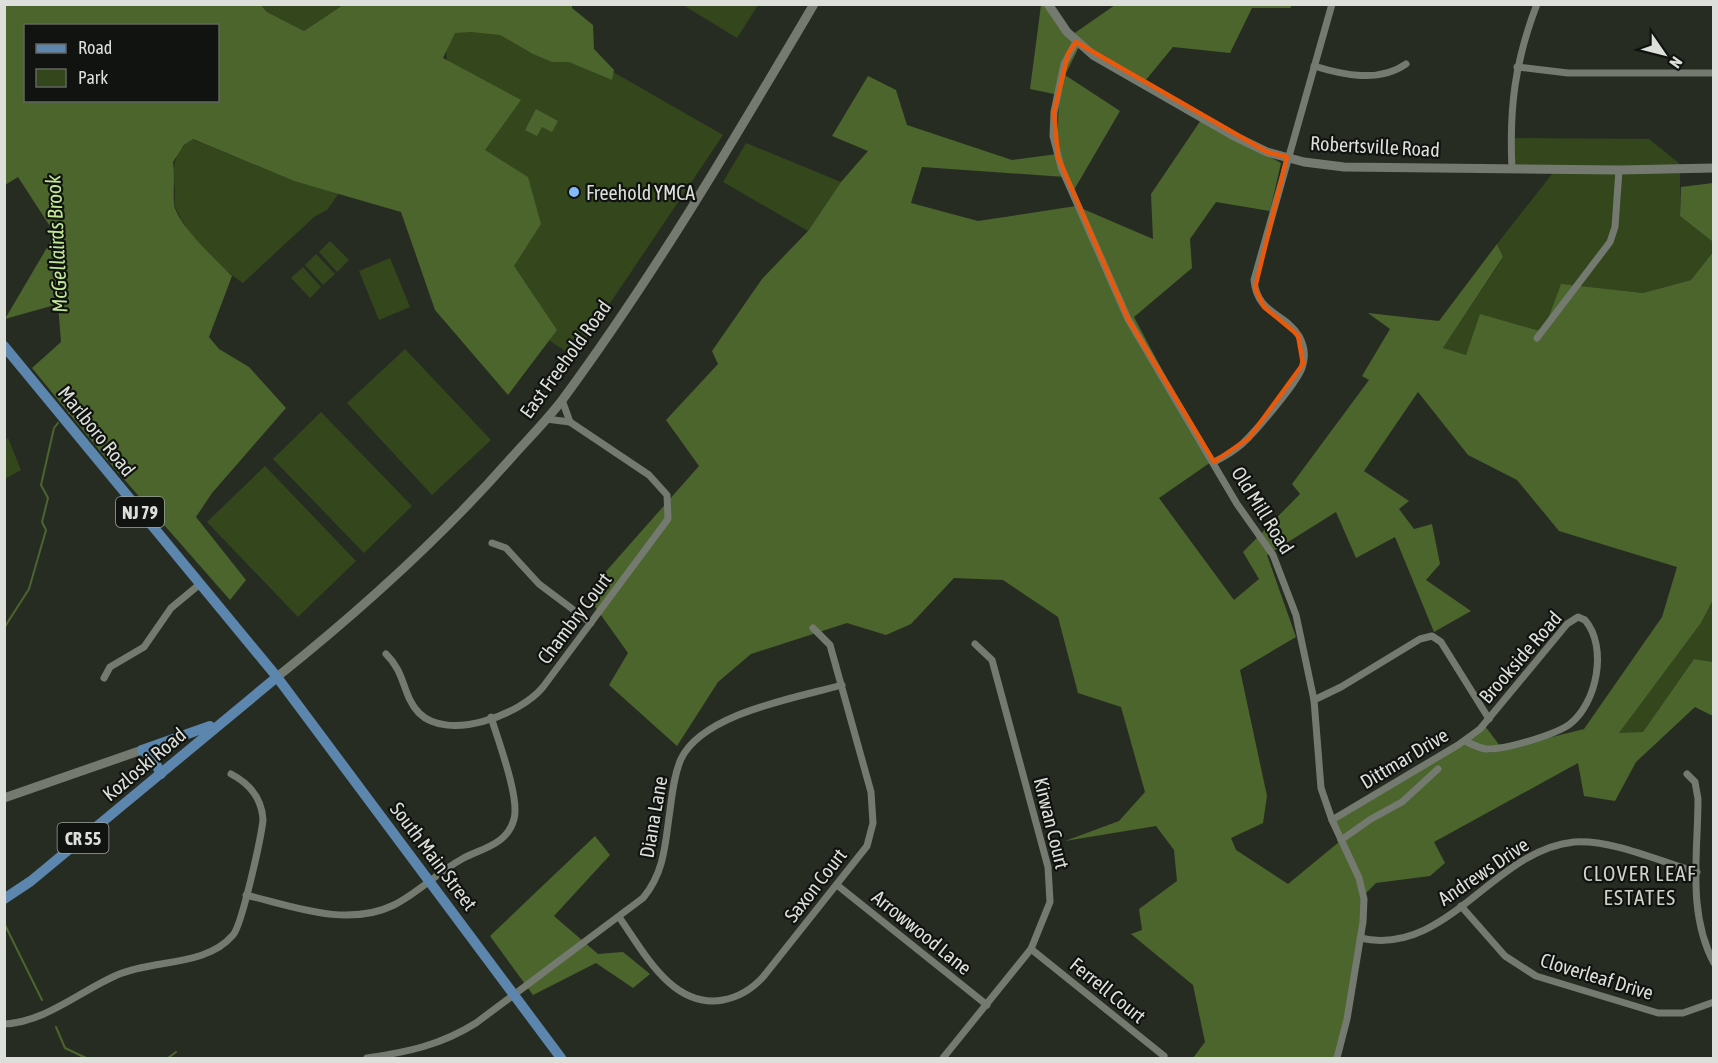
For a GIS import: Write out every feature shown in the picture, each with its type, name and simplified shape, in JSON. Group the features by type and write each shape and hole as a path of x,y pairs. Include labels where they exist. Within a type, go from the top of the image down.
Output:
{"main road":[{"name":"East Freehold Road","path":"277,677 369,603 416,559 472,501 562,400 733,142 814,4"},
{"name":"Robertsville Road","path":"1047,4 1076,42 1236,137 1287,157 1344,167 1619,170 1713,168"},
{"name":"Marlboro Road","path":"4,346 277,677"},
{"name":"Kozloski Road","path":"4,900 31,881 277,677"},
{"name":"South Main Street","path":"277,677 561,1059"},
{"path":"4,798 198,733 229,716"},
{"path":"142,750 153,758 161,774"}],"street":[{"path":"1214,462 1248,438 1297,377 1303,364 1304,349 1298,335 1264,307 1255,288 1255,273 1332,4"},
{"path":"1512,169 1512,112 1517,67 1525,34 1537,4"},
{"name":"Old Mill Road","path":"1076,42 1064,64 1054,112 1053,136 1058,157 1128,319 1237,504 1273,555 1283,576 1296,615 1314,700 1319,778 1332,820 1362,886 1364,913 1347,1019 1337,1059"},
{"path":"1314,66 1344,74 1383,75 1406,64"},
{"path":"1517,67 1568,73 1713,73"},
{"path":"1537,338 1610,242 1615,228 1619,170"},
{"path":"562,400 570,422"},
{"name":"Chambry Court","path":"386,654 398,665 413,705 430,721 457,726 521,707 536,696 668,519 667,495 649,475 570,422 546,419"},
{"path":"492,543 506,548 539,584 591,623"},
{"path":"104,678 110,667 144,647 171,608 200,584"},
{"name":"Brookside Road","path":"1465,741 1479,748 1492,749 1535,738 1564,727 1575,719 1593,689 1599,665 1588,623 1578,618 1567,624 1489,719"},
{"name":"Saxon Court","path":"619,917 663,977 674,987 690,997 720,1000 739,995 756,984 867,846 873,823 871,792 830,645 813,628"},
{"path":"1314,700 1335,691 1425,636 1432,636 1441,642 1489,719"},
{"name":"Kirwan Court","path":"943,1059 1031,949 1050,902 1048,867 992,660 975,644"},
{"name":"Diana Lane","path":"367,1059 410,1052 438,1043 476,1023 643,898 660,872 675,777 681,759 699,735 728,718 842,685"},
{"path":"246,895 325,914 352,916 393,906 462,859 503,839 512,826 516,808 491,717"},
{"name":"Dittmar Drive","path":"1332,820 1465,741 1489,719"},
{"path":"1341,840 1371,819 1402,802 1437,770"},
{"path":"4,1024 18,1023 48,1012 118,974 214,951 234,934 262,829 262,812 246,781 231,774"},
{"path":"1687,774 1695,782 1698,799 1699,928 1713,963"},
{"name":"Andrews Drive","path":"1360,938 1380,941 1408,937 1431,927 1531,856 1563,844 1585,842 1610,846 1697,872"},
{"name":"Arrowwood Lane","path":"837,885 987,1005"},
{"name":"Cloverleaf Drive","path":"1461,906 1505,956 1536,976 1658,1013 1683,1012 1713,1002"},
{"name":"Ferrell Court","path":"1031,949 1164,1056"}],"highlighted area":[{"path":"1076,42 1267,152 1287,157 1255,288 1264,307 1298,335 1303,364 1249,438 1214,462 1128,319 1058,157 1054,112 1068,54"}],"green space":[{"path":"261,5 343,5 304,31 267,12"},
{"name":"Freehold YMCA","path":"445,5 496,5 723,135 574,357 453,276"},
{"path":"683,5 758,5 737,38"},
{"path":"1508,138 1649,139 1680,164 1680,216 1713,242 1713,252 1691,280 1643,293 1561,285 1543,332 1466,356 1443,348 1503,258 1497,244 1552,174 1510,172"},
{"path":"192,139 294,181 339,193 327,210 314,217 243,283 224,269 204,249 186,227 175,206 175,163 180,151"},
{"path":"746,143 841,182 808,231 723,182"},
{"path":"330,241 349,260 337,272 319,252"},
{"path":"316,254 335,274 323,285 305,265"},
{"path":"390,258 410,307 379,320 359,271"},
{"path":"303,267 321,287 310,298 291,278"},
{"path":"405,349 491,440 432,495 347,403"},
{"path":"321,412 412,506 364,553 273,459"},
{"path":"8,438 21,470 5,479 5,440"},
{"path":"265,466 356,561 298,617 207,522"},
{"path":"1713,600 1713,662 1694,659 1643,733 1618,734 1701,623"}],"shaded area":[{"path":"5,4 261,5 267,12 304,31 343,5 572,5 572,8 593,25 594,49 614,70 612,80 569,62 552,62 500,35 471,32 455,33 443,58 521,100 485,150 528,177 541,224 514,266 557,330 508,395 435,310 401,212 294,181 193,139 184,145 173,162 176,212 198,242 232,276 209,337 219,349 249,367 286,408 212,493 196,517 246,580 230,600 108,461 32,368 61,342 58,304 5,319 55,234 18,177 5,185"},
{"path":"1290,4 1291,8 1252,8 1230,53 1173,47 1145,81 1080,45 1065,75 1120,111 1071,195 1065,177 922,167 911,203 978,221 1076,206 1153,239 1151,194 1201,120 1281,163 1270,211 1216,202 1190,239 1192,268 1134,317 1211,462 1159,498 1234,600 1259,579 1243,552 1300,494 1292,484 1369,380 1362,376 1390,329 1368,313 1439,321 1497,244 1503,257 1443,348 1466,355 1480,314 1543,332 1561,284 1643,293 1691,280 1713,252 1713,600 1701,623 1619,733 1643,732 1694,659 1713,662 1713,716 1695,707 1636,762 1615,801 1584,796 1578,763 1434,842 1445,863 1430,876 1376,883 1363,896 1352,1000 1335,1058 1193,1058 1205,1042 1193,985 1131,934 1142,930 1139,909 1177,881 1174,850 1156,826 1065,841 1119,821 1145,792 1121,707 1078,693 1058,617 1003,580 954,578 911,624 886,635 847,623 751,654 718,682 677,746 609,685 628,653 586,594 699,466 666,420 718,364 712,351 762,279 808,231 841,182 868,151 832,136 868,76 896,90 907,125 1012,160 1057,154 1059,95 1030,89 1041,5 1047,5 1069,37 1115,5","holes":["1418,392 1468,455 1517,480 1559,531 1677,567 1662,617 1584,729 1488,753 1500,746 1485,726 1330,823 1339,842 1288,884 1236,850 1231,838 1263,823 1267,796 1240,670 1296,637 1267,555 1336,512 1356,558 1395,537 1434,632 1471,611 1426,580 1440,564 1432,524 1414,529 1399,509 1409,501 1364,471"]},
{"path":"536,109 558,121 552,132 542,127 537,136 525,130"},
{"path":"1714,183 1713,242 1680,216 1681,187"},
{"path":"595,836 610,855 554,916 598,954 623,952 650,974 633,988 596,963 533,995 490,936"}],"waterway":[{"name":"McGellairds Brook","path":"41,24 42,4"},
{"name":"McGellairds Brook","path":"39,102 43,145 55,151 62,145 69,146 71,158 67,165 71,298 79,342 72,378 69,413"},
{"name":"McGellairds Brook","path":"4,628 29,589 46,530 42,522 48,498 41,485 54,428 58,423"},
{"name":"McGellairds Brook","path":"4,923 42,1000"},
{"path":"56,1027 65,1048 86,1058"},
{"path":"168,1058 176,1052"}],"place":[{"name":"Freehold YMCA","path":"574,192"}],"district":[{"name":"CLOVER LEAF ESTATES","path":"1640,885"}]}
